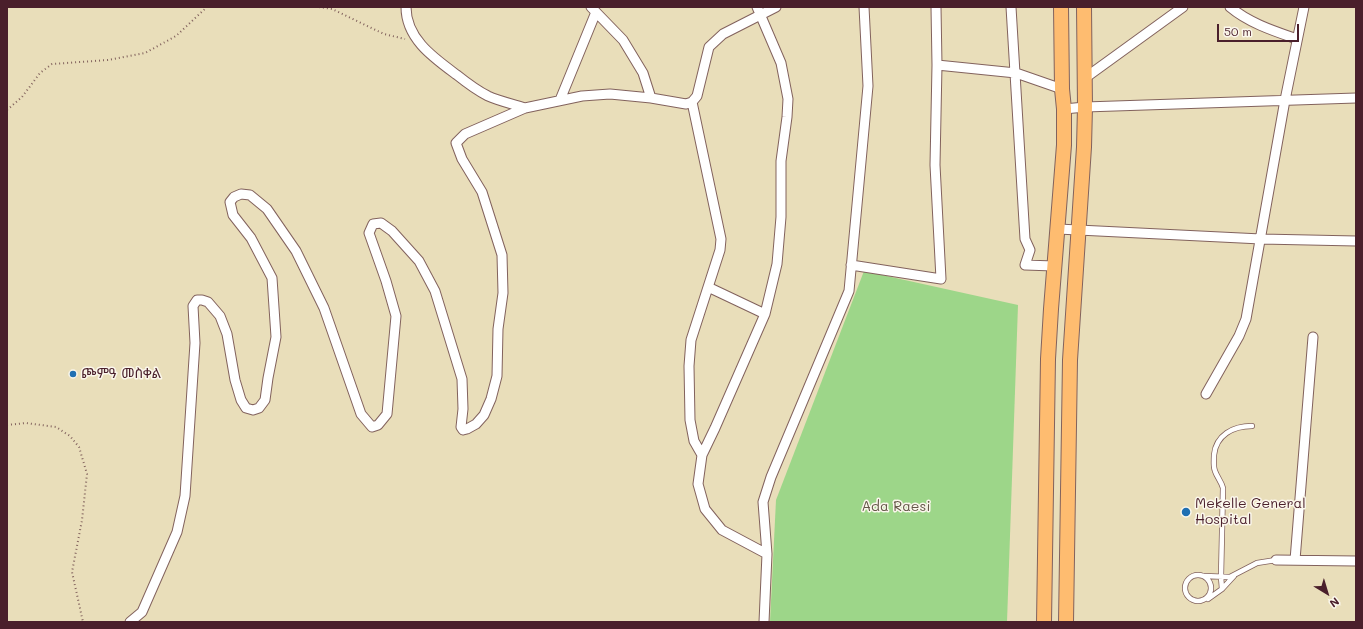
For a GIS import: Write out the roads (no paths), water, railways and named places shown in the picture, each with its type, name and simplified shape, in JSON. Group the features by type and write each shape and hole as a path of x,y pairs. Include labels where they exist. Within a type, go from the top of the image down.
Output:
{"main road":[{"path":"1044,622 1050,309 1064,145 1061,7"},
{"path":"1066,622 1070,360 1079,230 1085,107 1084,7"},
{"path":"1050,309 1074,310"}],"street":[{"path":"406,7 410,27 420,43 431,56 477,90 489,96 525,108"},
{"path":"130,622 142,612 178,532 185,496 195,343 193,306 197,300 208,302 220,316 227,334 235,380 241,400 246,408 253,410 259,408 265,400 276,337 272,278 251,238 233,215 230,202 234,197 241,194 250,195 267,209 296,251 324,308 361,414 372,427 378,425 387,414 396,316 386,280 369,233 373,224 381,223 392,231 419,261 435,291 462,379 463,409 461,427 463,430 467,430 476,424 484,414 491,399 497,376 498,329 503,293 502,255 482,192 462,160 456,143 465,134 525,108 582,96 610,94 651,98 686,104 692,102 697,96 709,47 723,34 758,11 776,7"},
{"path":"764,622 766,554 763,502 771,477 850,291 851,264 868,86 864,7"},
{"path":"851,264 941,279 935,165 937,65 936,7"},
{"path":"1011,7 1025,239 1030,250 1025,265 1054,266"},
{"path":"1085,78 1183,7"},
{"path":"1230,7 1239,15 1269,29 1297,39"},
{"path":"1206,394 1239,336 1246,318 1285,100 1304,7"},
{"path":"560,100 594,10 623,40 643,73 651,98"},
{"path":"758,11 782,63 788,99 781,161 781,217 777,264 765,314 702,455 698,484 706,509 722,530 766,554"},
{"path":"937,65 1016,73 1062,89"},
{"path":"1064,109 1085,107 1356,98"},
{"path":"692,102 721,239 720,250 692,340 689,366 690,420 694,441 702,455"},
{"path":"1058,229 1261,239 1356,241"},
{"path":"708,287 765,314"},
{"path":"1294,560 1314,337"},
{"path":"1276,560 1356,561"}],"lane":[{"path":"1222,589 1223,488 1215,470 1215,447 1220,439 1230,431 1240,427 1252,426"},
{"path":"1235,575 1221,577 1194,576 1186,582 1186,593 1188,597 1193,600 1203,601 1212,597 1235,575 1252,565 1263,561 1276,560"},
{"path":"1203,601 1207,598 1212,589 1211,584 1204,576"}],"place":[{"name":"ጮምዓ መስቀል","path":"73,374"},
{"name":"Mekelle General Hospital","path":"1186,512"}],"park label":[{"name":"Ada Raesi","path":"896,507"}]}
